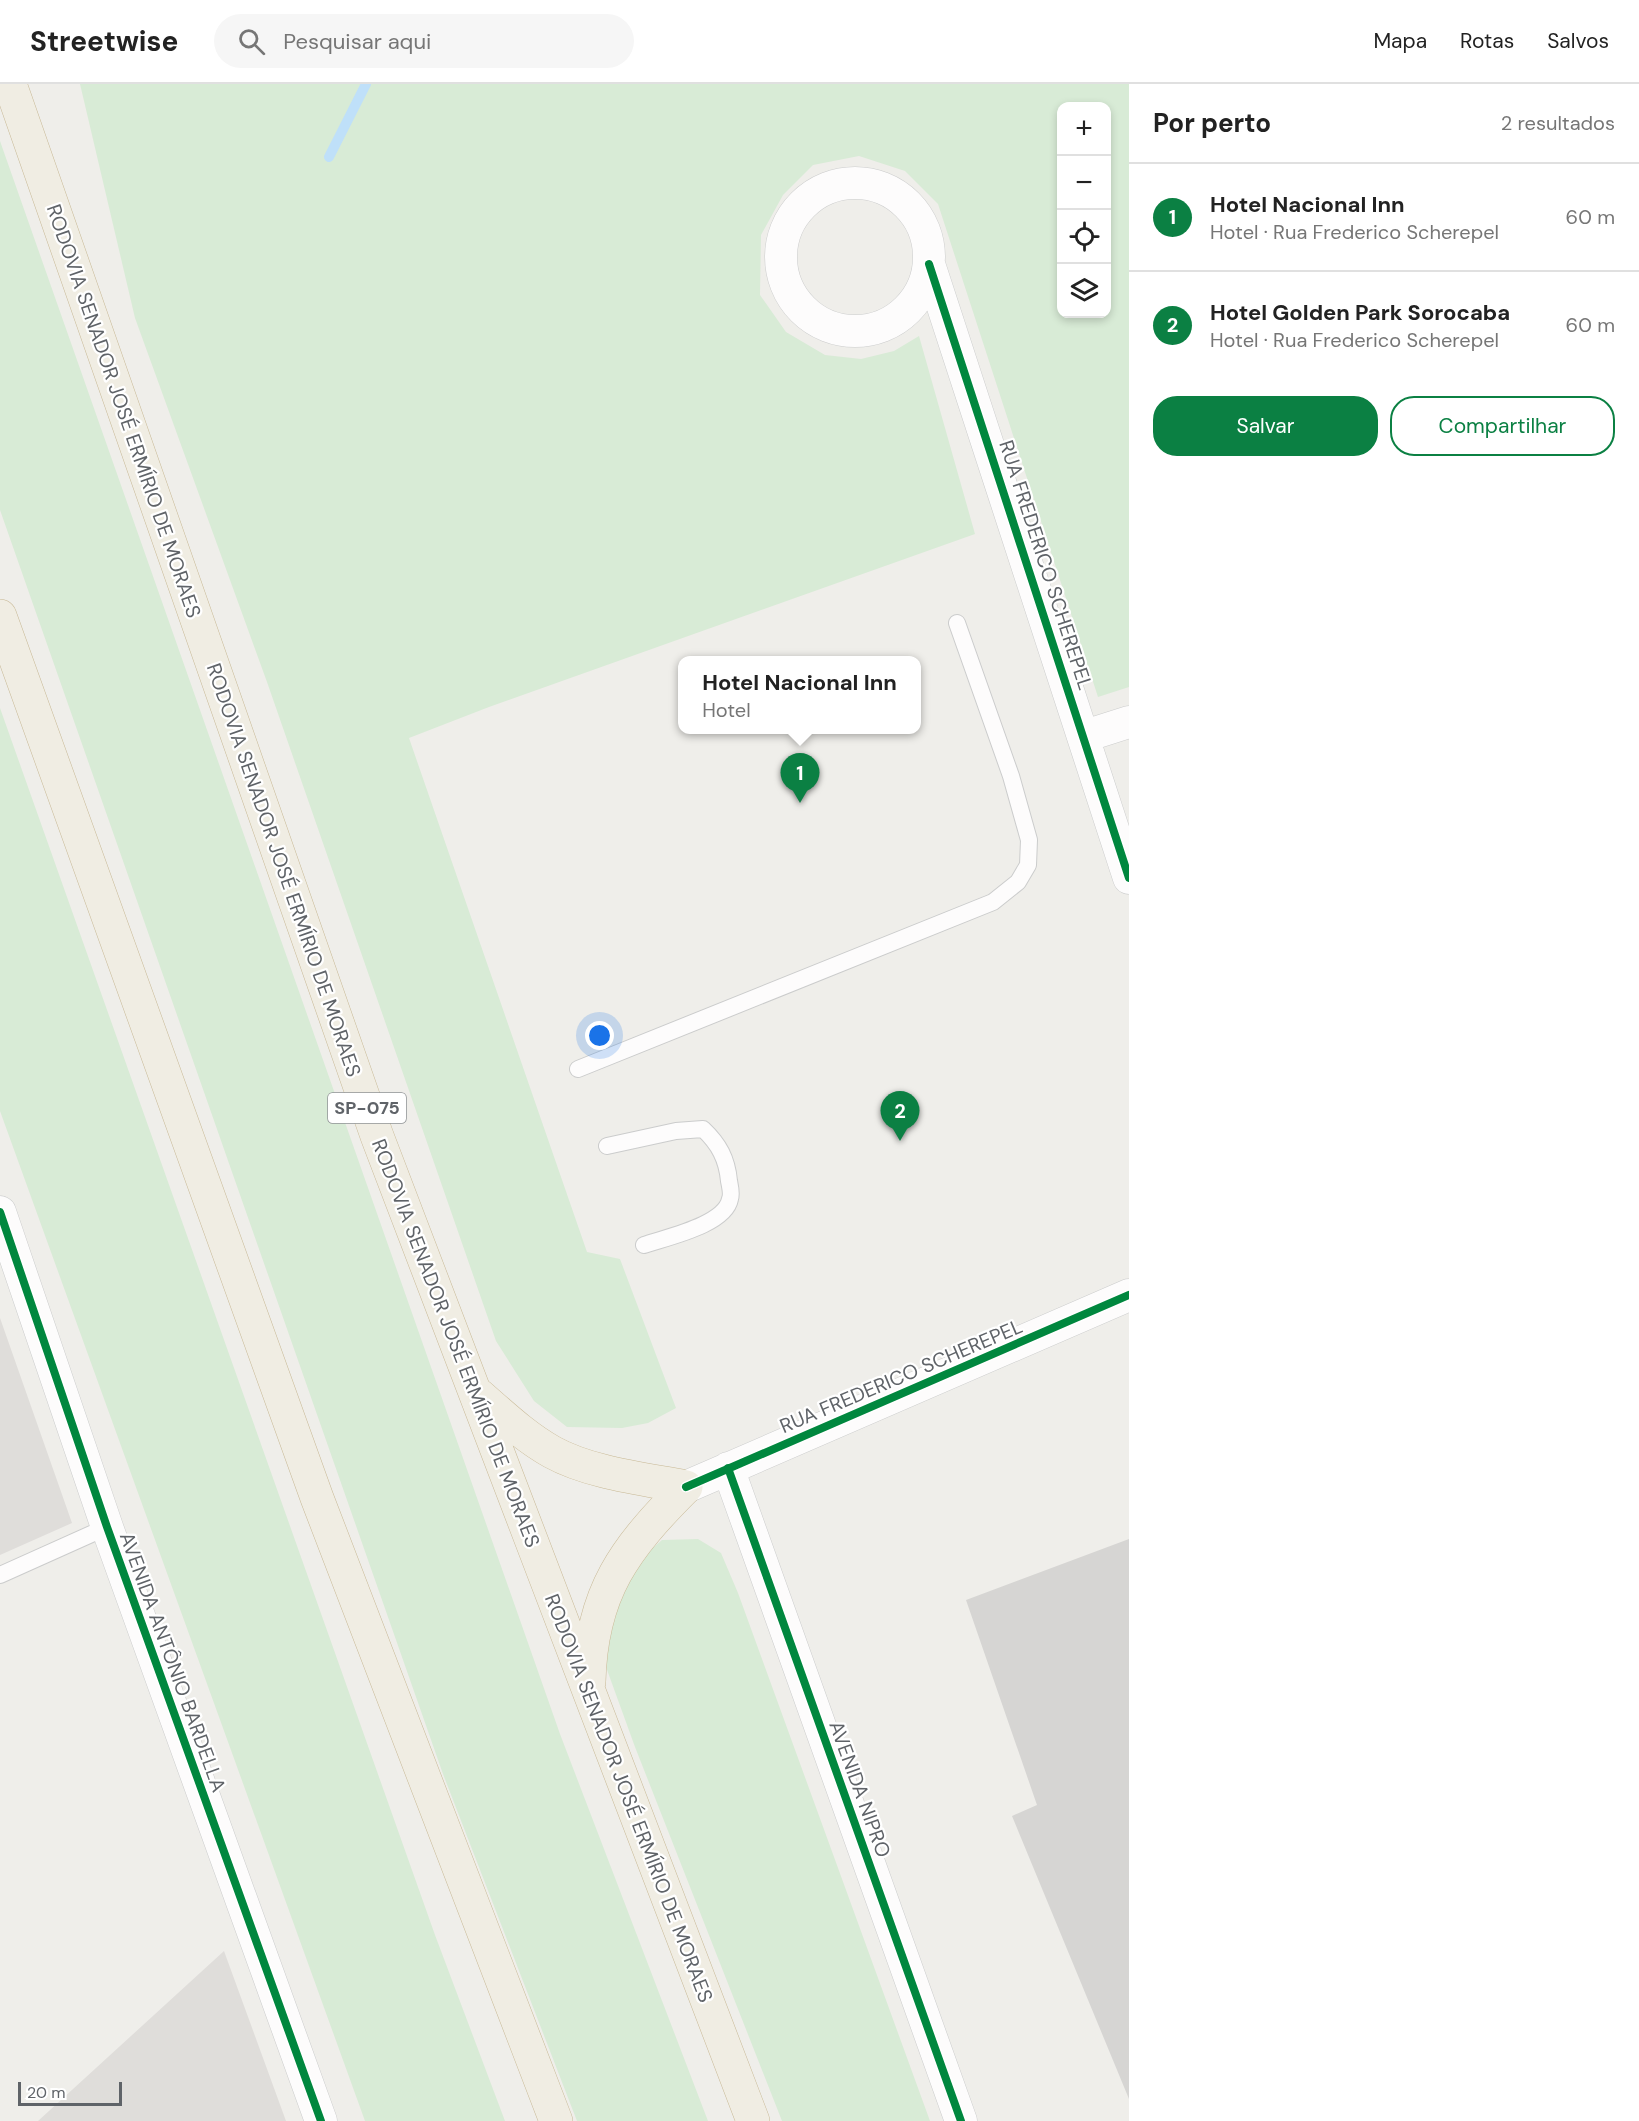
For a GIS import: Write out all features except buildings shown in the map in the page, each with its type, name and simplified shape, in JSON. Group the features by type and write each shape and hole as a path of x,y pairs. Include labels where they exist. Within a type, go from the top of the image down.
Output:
{"highway":[{"name":"RODOVIA SENADOR JOSÉ ERMÍRIO DE MORAES","path":"10,84 377,1136 753,2121"},
{"path":"0,616 317,1498 556,2121"},
{"path":"474,1389 510,1423 553,1453 606,1471 686,1487"},
{"path":"588,1690 589,1662 600,1607 617,1567 657,1516 686,1487"}],"street":[{"name":"RUA FREDERICO SCHEREPEL","path":"929,264 923,288 909,309 889,324 866,331 841,330 818,322 799,306 786,285 780,261 783,237 793,214 810,196 832,185 856,181 880,186 902,198 918,216 928,239 929,264 1085,736 1129,878"},
{"path":"1085,736 1129,722"},
{"name":"AVENIDA ANTÔNIO BARDELLA","path":"0,1212 107,1527 321,2121"},
{"name":"RUA FREDERICO SCHEREPEL","path":"686,1487 1129,1295"},
{"name":"AVENIDA NIPRO","path":"728,1468 961,2121"}],"lane":[{"path":"578,1069 993,902 1018,882 1028,865 1029,840 1011,776 957,623"},
{"path":"607,1146 676,1131 704,1129 719,1144 729,1173 731,1199 723,1214 701,1226 644,1245"},
{"path":"0,1575 107,1527"}],"shaded area":[{"path":"0,1318 72,1523 0,1555"},
{"path":"224,1951 286,2121 38,2121"}],"green space":[{"path":"80,84 1129,84 1129,687 1098,697 938,204 905,171 859,156 813,165 783,195 761,235 760,295 786,332 825,355 861,359 894,351 919,336 975,534 489,707 409,738 587,1252 620,1259 676,1408 648,1423 622,1428 567,1427 534,1401 496,1341 267,682 135,318"},
{"path":"0,141 560,1734 708,2121 577,2121 443,1774 0,510"},
{"path":"0,708 435,1935 505,2121 365,2121 0,1111"},
{"path":"698,1539 721,1553 738,1593 930,2121 782,2121 635,1747 606,1667 610,1623 625,1582 642,1557 662,1540"}],"waterway":[{"path":"329,157 366,84"}],"cycle path":[{"path":"929,264 1129,878"},
{"path":"0,1212 107,1527 321,2121"},
{"path":"686,1487 1129,1295"},
{"path":"728,1468 961,2121"}],"place":[{"name":"Hotel Nacional Inn","path":"800,803"},
{"name":"Hotel Golden Park Sorocaba","path":"900,1141"}]}
